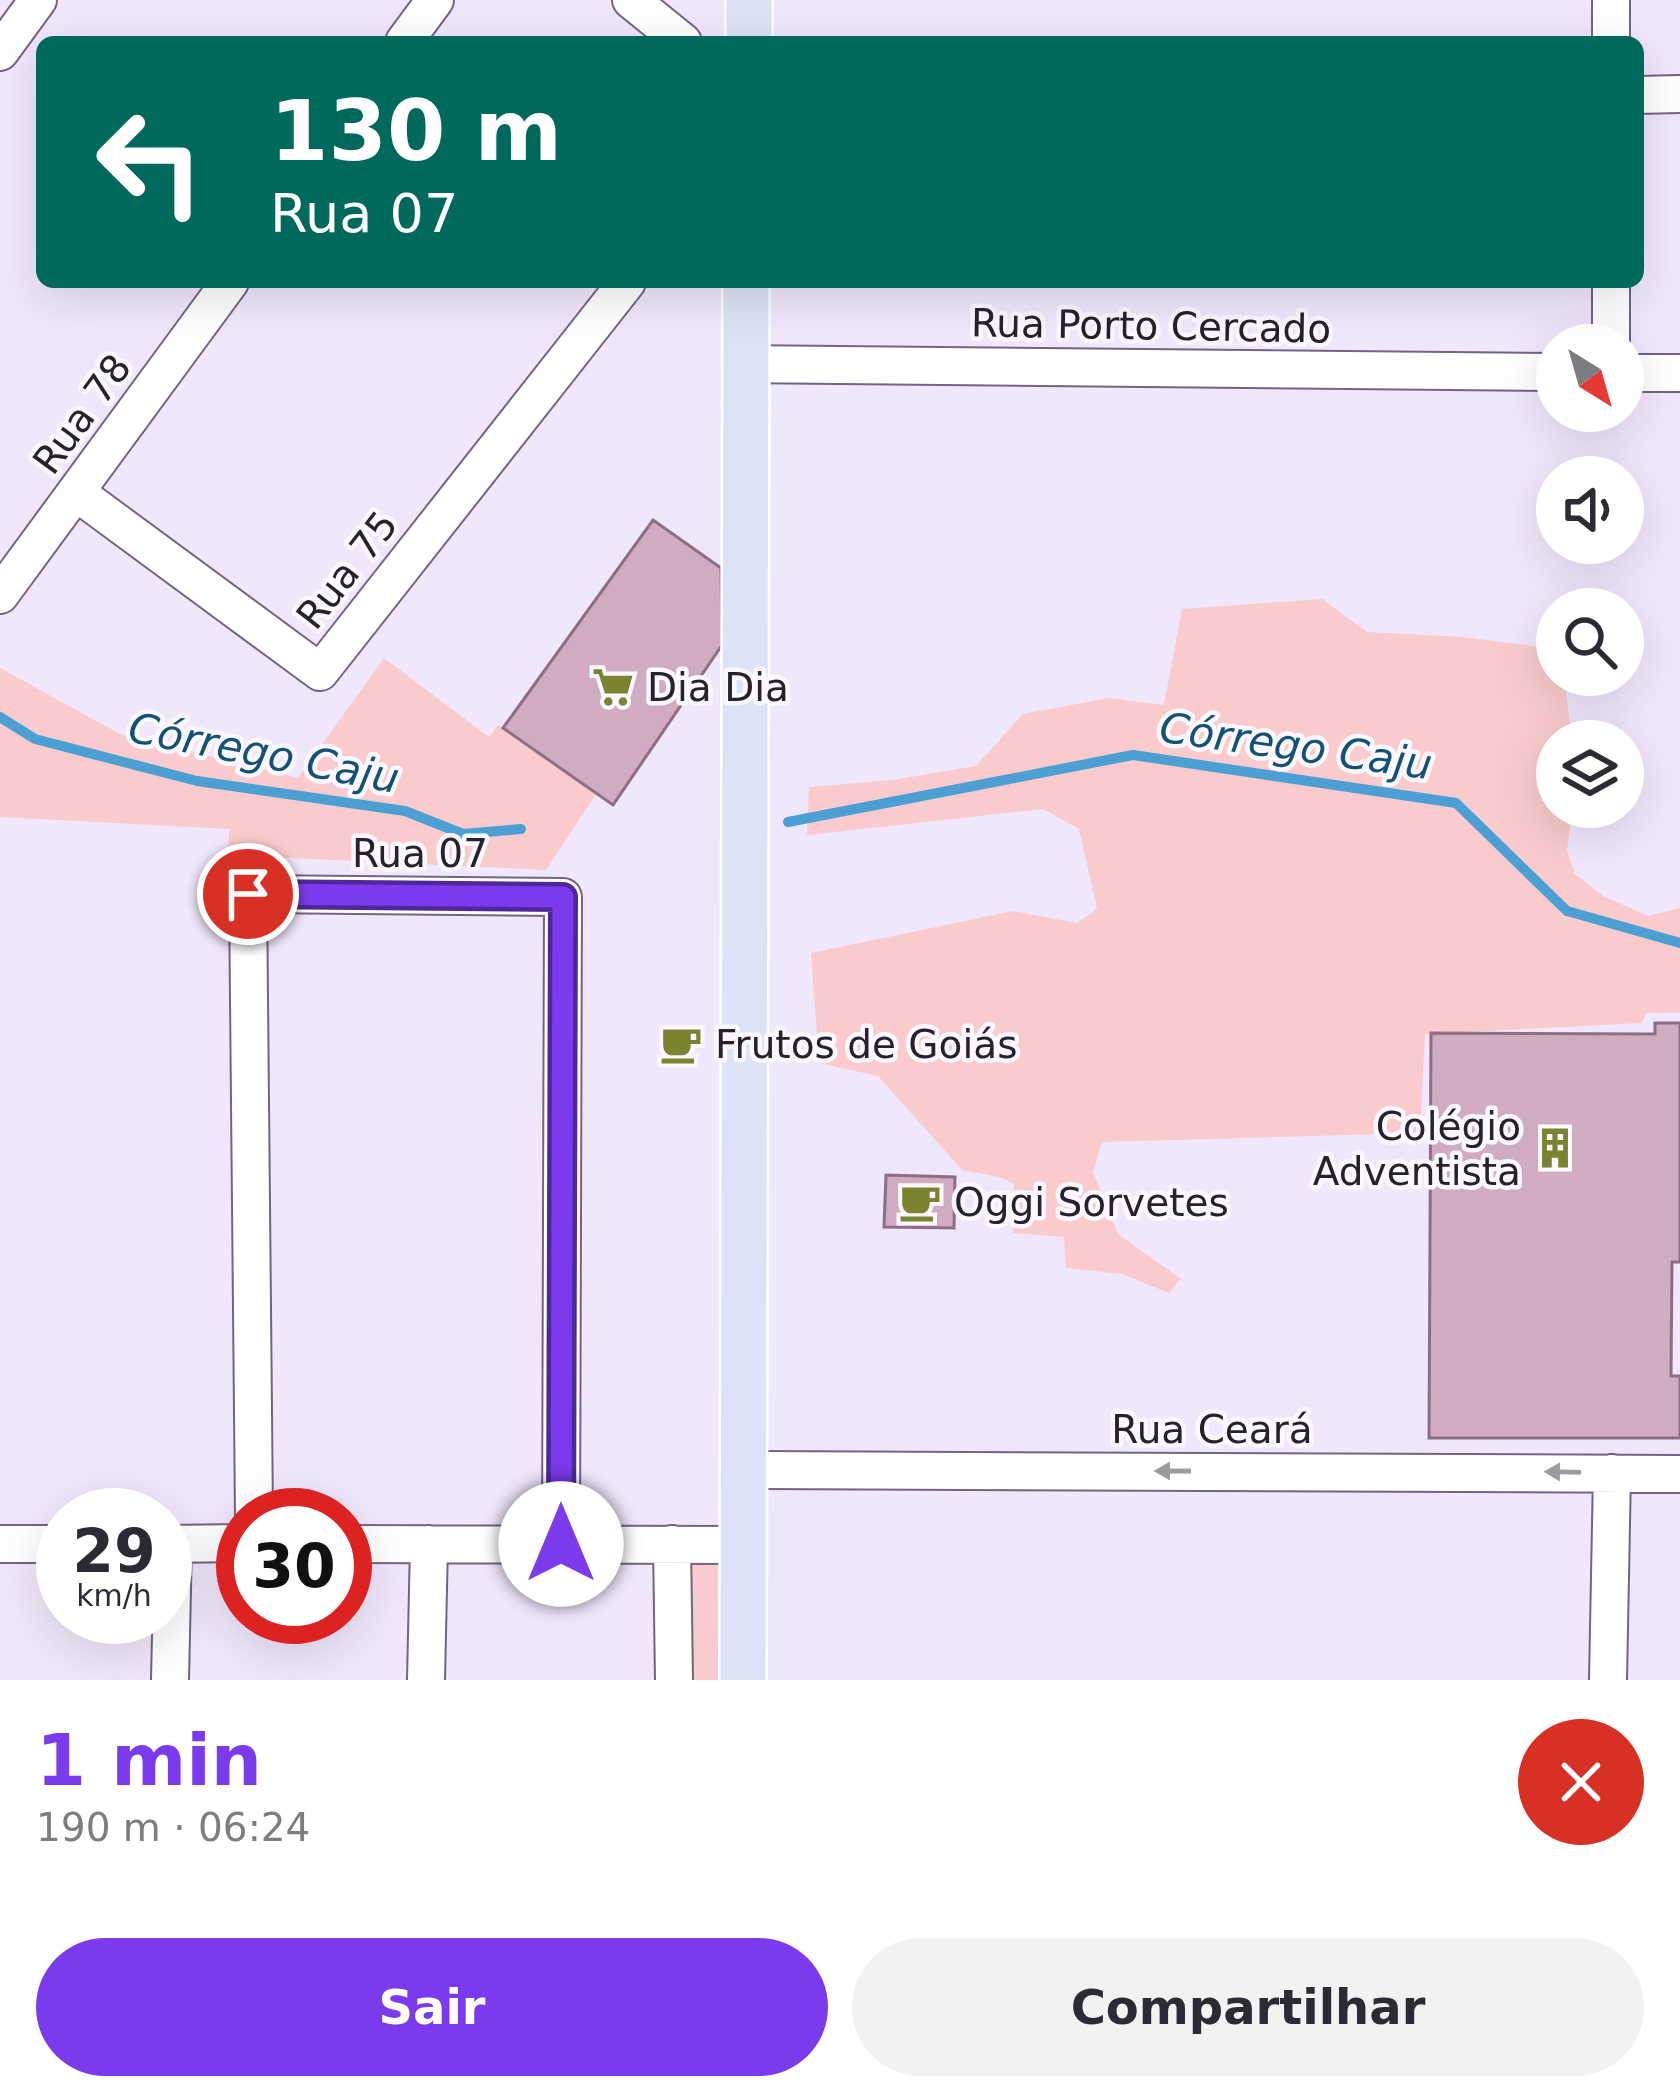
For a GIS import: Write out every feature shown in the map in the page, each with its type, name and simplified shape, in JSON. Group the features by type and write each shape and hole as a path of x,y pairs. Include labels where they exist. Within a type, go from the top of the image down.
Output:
{"main road":[{"path":"749,0 749,36"},
{"path":"743,1680 746,288"}],"street":[{"path":"0,52 38,0"},
{"path":"408,36 435,0"},
{"path":"1611,0 1611,36"},
{"path":"648,5 677,36"},
{"path":"1644,95 1680,94"},
{"name":"Rua 78","path":"0,595 226,288"},
{"name":"Rua 75","path":"77,493 320,672 622,288"},
{"path":"1611,288 1611,324"},
{"name":"Rua Porto Cercado","path":"745,364 1536,372"},
{"path":"1644,373 1680,373"},
{"name":"Rua 07","path":"254,1488 248,894 563,897 561,1544"},
{"name":"Rua Ceará","path":"744,1470 1680,1474"},
{"path":"1608,1680 1612,1473"},
{"path":"0,1544 36,1544"},
{"path":"372,1544 743,1544"},
{"path":"426,1680 429,1544"},
{"path":"672,1544 674,1680"},
{"path":"170,1644 170,1680"}],"shaded area":[{"path":"1322,599 1367,632 1536,646 1536,696 1567,696 1569,720 1536,720 1536,828 1570,828 1567,851 1575,874 1603,896 1648,916 1680,908 1680,1013 1646,1013 1642,1023 1425,1034 1420,1133 1102,1142 1093,1172 1118,1234 1181,1279 1169,1293 1122,1274 1066,1268 1064,1237 1013,1233 1014,1184 962,1170 878,1076 819,1063 811,953 1013,911 1077,923 1097,909 1079,829 1043,809 807,835 809,787 976,766 1023,714 1109,698 1164,705 1182,609"},
{"path":"384,658 489,737 498,725 597,793 546,870 228,855 229,829 0,817 0,668 120,734 298,778"},
{"path":"736,1554 734,1680 692,1680 689,1565"}],"building":[{"name":"Dia Dia","path":"653,520 721,568 722,645 613,805 503,728"},
{"name":"Colégio Adventista","path":"1655,1023 1680,1023 1680,1262 1672,1262 1671,1376 1680,1376 1680,1438 1429,1438 1431,1033 1655,1034"},
{"name":"Oggi Sorvetes","path":"886,1175 955,1177 954,1228 884,1227"}],"waterway":[{"name":"Córrego Caju","path":"0,717 35,739 197,781 405,811 463,834 521,829"},
{"name":"Córrego Caju","path":"788,822 1133,755 1456,803 1567,911 1680,943"}],"place":[{"name":"Dia Dia","path":"613,687"},
{"name":"Frutos de Goiás","path":"681,1044"},
{"name":"Colégio Adventista","path":"1555,1148"},
{"name":"Oggi Sorvetes","path":"920,1202"}],"route":[{"path":"248,894 563,897 561,1544"}]}
